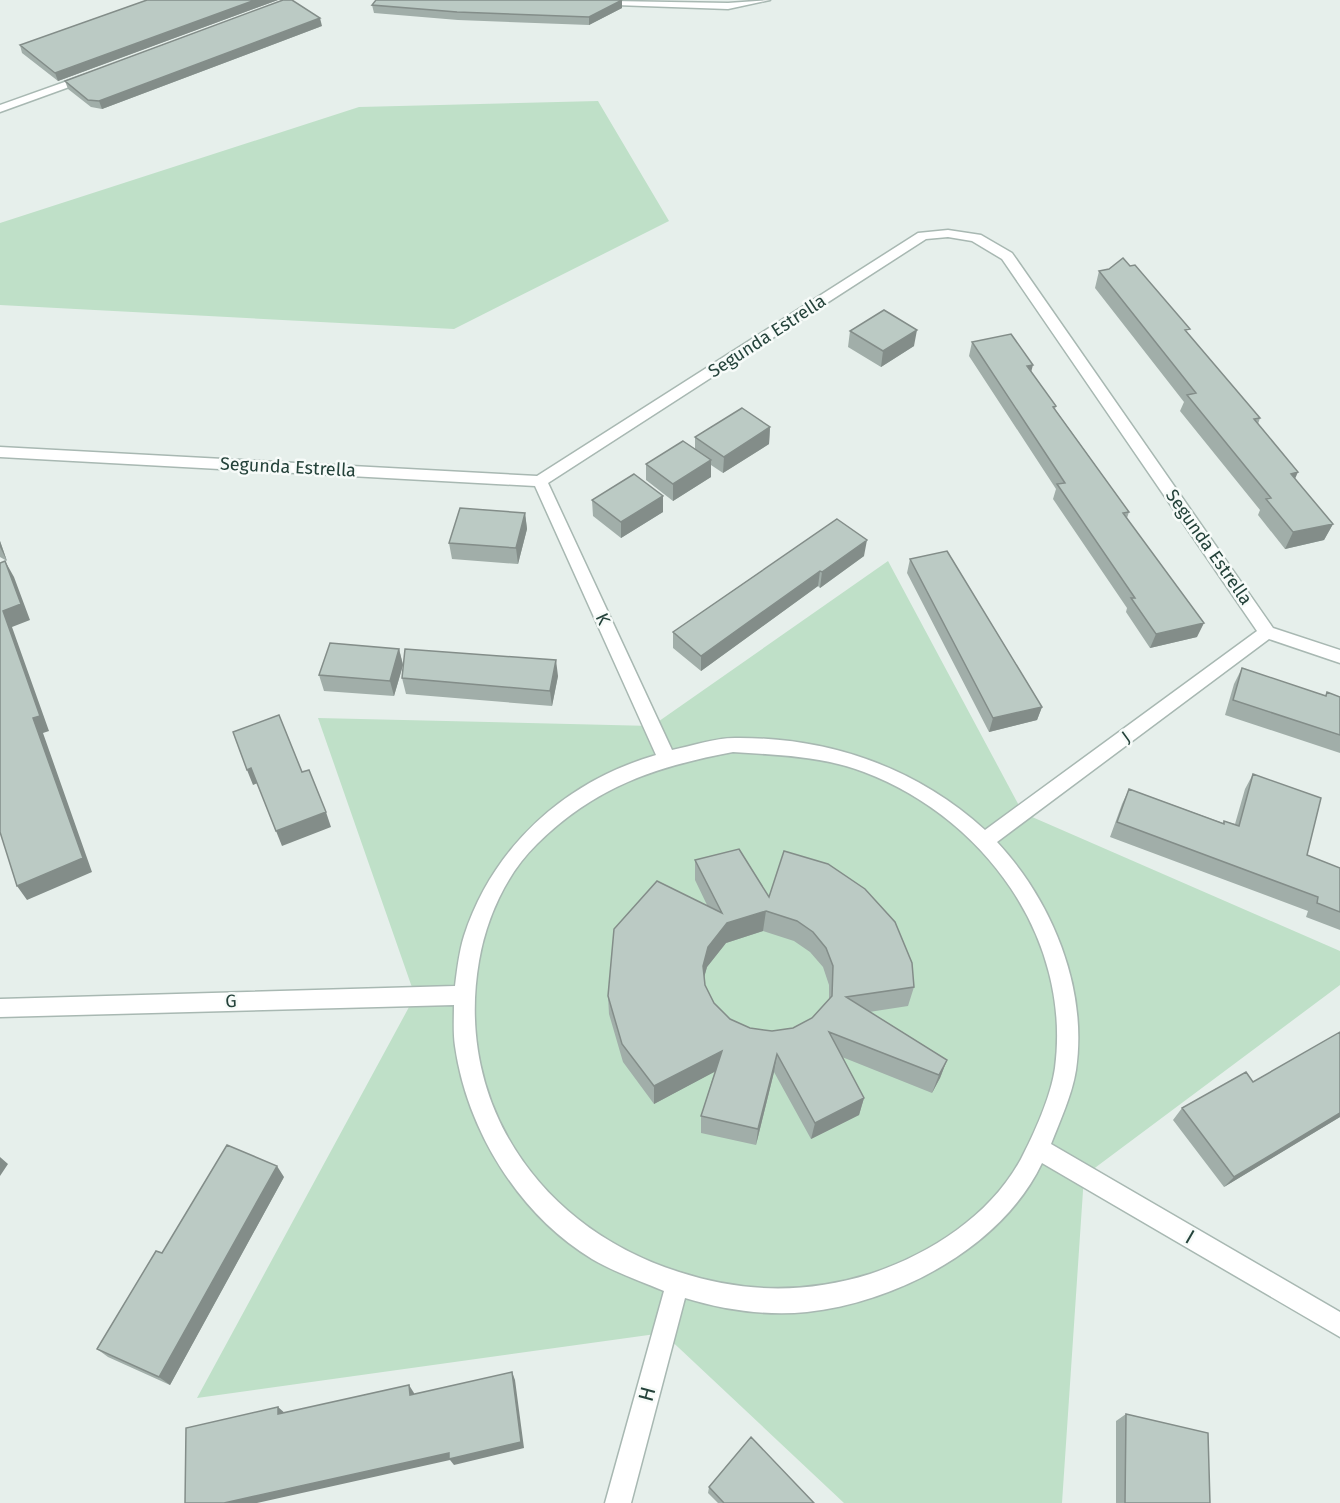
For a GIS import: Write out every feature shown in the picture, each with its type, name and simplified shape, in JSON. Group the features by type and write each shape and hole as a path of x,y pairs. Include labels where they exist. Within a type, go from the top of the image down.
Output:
{"street":[{"path":"559,0 728,6 765,0"},
{"path":"0,109 98,73"},
{"name":"Segunda Estrella","path":"0,452 540,481 923,236 956,232 988,242 1007,256 1267,632"},
{"name":"K","path":"540,481 666,757"},
{"path":"1267,632 1340,657"},
{"name":"J","path":"985,841 1267,632"},
{"path":"745,746 802,748 869,766 931,797 985,841 1035,906 1063,983 1066,1067 1040,1150 1004,1203 953,1247 892,1280 812,1299 749,1300 677,1285 599,1250 536,1197 492,1134 467,1065 462,995 472,938 494,887 527,842 568,805 615,776 666,757 745,746"},
{"name":"G","path":"0,1008 462,995"},
{"name":"I","path":"1040,1150 1340,1325"},
{"name":"H","path":"618,1503 677,1285"}],"green space":[{"path":"598,101 669,221 454,329 0,305 0,223 359,107"},
{"path":"888,561 1023,813 1340,951 1340,985 1084,1176 1062,1503 844,1503 663,1333 197,1398 415,996 318,718 652,726"}],"building":[{"path":"147,0 255,0 55,73 20,45"},
{"path":"283,0 292,0 320,18 99,101 88,100 65,81"},
{"path":"376,0 622,0 589,17 457,12 372,5"},
{"path":"1123,258 1130,266 1135,265 1190,329 1185,330 1260,418 1254,419 1298,472 1291,474 1333,524 1293,532 1266,499 1271,498 1187,395 1196,393 1099,271 1109,269"},
{"path":"884,310 917,330 883,351 850,331"},
{"path":"1011,334 1033,365 1027,366 1056,406 1053,407 1129,512 1123,513 1204,623 1156,634 1131,598 1135,598 1057,484 1065,483 972,342"},
{"path":"742,408 770,427 724,457 695,437"},
{"path":"683,441 711,460 673,484 646,464"},
{"path":"634,474 663,496 621,522 592,500"},
{"path":"460,508 525,513 516,548 449,543"},
{"path":"837,519 867,540 701,656 673,632"},
{"path":"947,551 1042,707 993,718 910,559"},
{"path":"5,561 21,604 3,611 40,716 33,718 83,858 17,886 0,832 0,563"},
{"path":"330,643 399,649 390,681 319,675"},
{"path":"405,649 556,660 550,691 402,678"},
{"path":"1242,668 1326,696 1327,692 1340,697 1340,735 1233,700"},
{"path":"279,715 302,772 309,770 326,812 276,831 251,768 247,770 233,732"},
{"path":"1253,774 1321,798 1307,855 1340,868 1340,912 1317,903 1318,897 1117,822 1129,789 1224,824 1224,821 1239,826"},
{"path":"739,849 769,897 784,851 828,864 865,889 895,922 912,963 914,987 846,997 947,1060 939,1075 829,1032 864,1098 815,1123 777,1054 758,1129 701,1116 722,1051 654,1086 622,1044 608,996 614,929 657,881 722,913 695,860","holes":["766,911 797,921 813,932 826,948 833,966 832,996 812,1018 793,1028 772,1031 750,1028 730,1019 714,1003 705,985 703,966 708,947 727,923"]},
{"path":"1340,1032 1340,1113 1234,1177 1182,1108 1246,1072 1253,1082"},
{"path":"227,1145 277,1166 159,1377 97,1349 156,1251 162,1253"},
{"path":"512,1372 521,1442 449,1459 449,1453 224,1503 185,1503 186,1428 278,1407 278,1414 409,1385 410,1395"},
{"path":"1126,1414 1208,1433 1210,1503 1125,1503"},
{"path":"751,1437 814,1503 724,1503 709,1487"}]}
